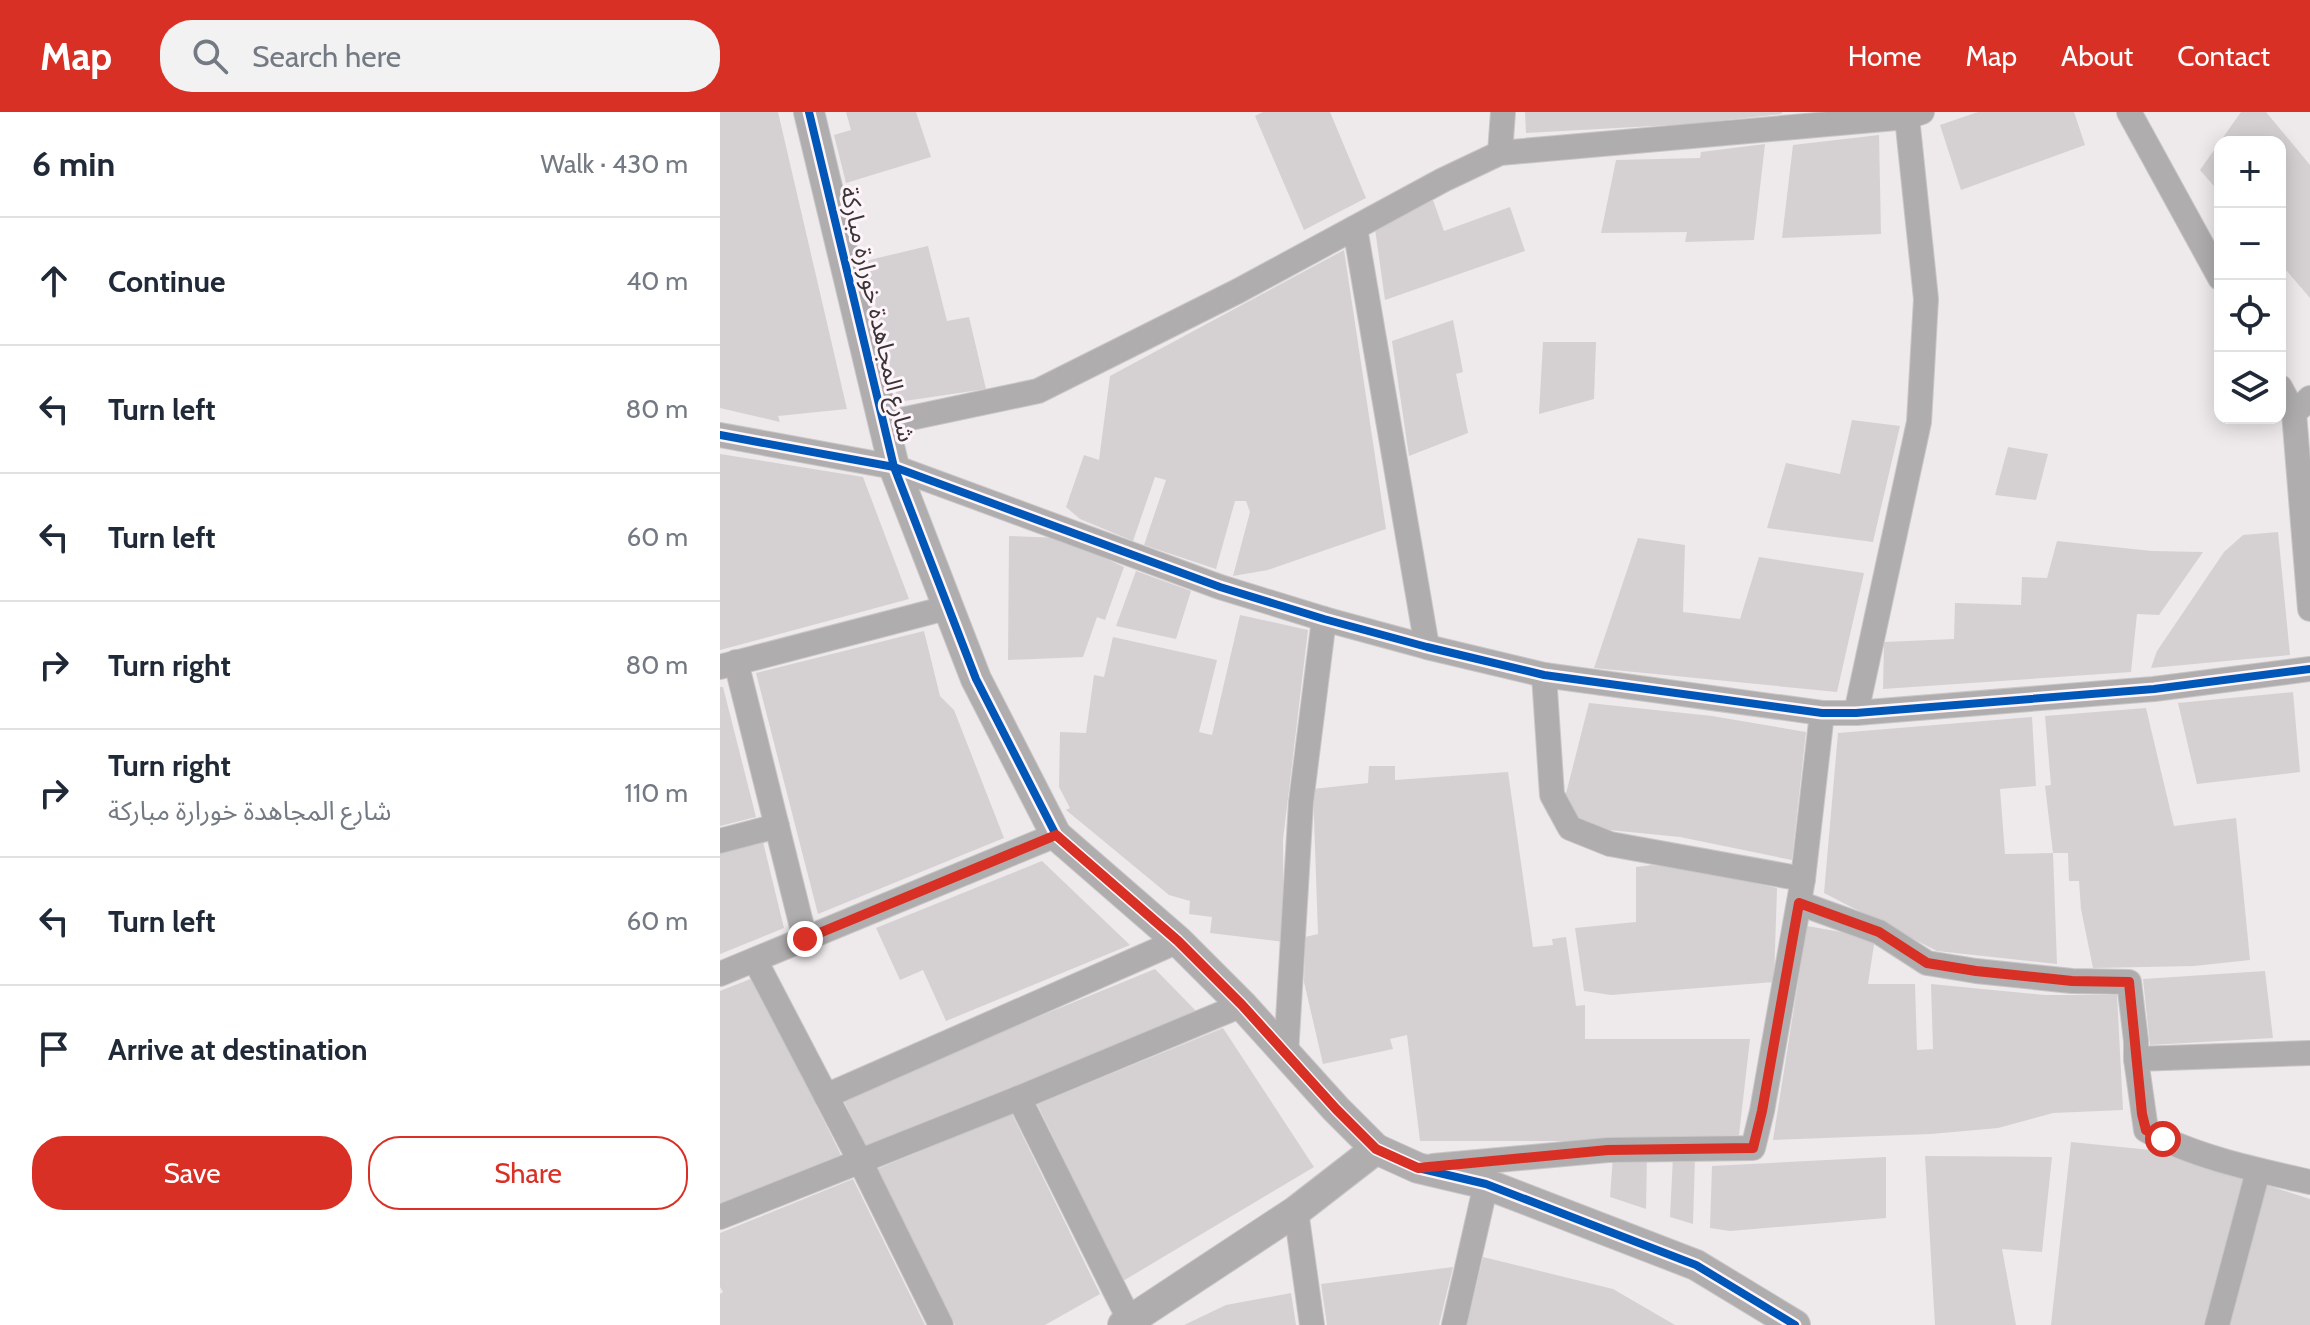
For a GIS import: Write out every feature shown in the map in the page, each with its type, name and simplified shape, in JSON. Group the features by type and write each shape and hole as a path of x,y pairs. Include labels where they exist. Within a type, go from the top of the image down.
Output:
{"street":[{"name":"شارع المجاهدة خورارة مباركة","path":"809,112 894,467 976,679 1056,835 1178,941 1376,1149 1418,1168 1486,1184 1696,1265 1754,1314 1795,1325"},
{"path":"1500,153 1503,112"},
{"path":"2129,112 2214,267"},
{"path":"882,424 1038,391 1238,291 1443,180 1500,153 1914,114 1926,299 1919,422 1856,713"},
{"path":"1355,228 1427,647"},
{"path":"2286,392 2302,405 2310,609"},
{"path":"720,435 894,467 1220,587 1427,647 1544,675 1822,713 1856,713 2154,689 2310,669"},
{"path":"805,939 777,826 728,664 950,607"},
{"path":"1286,1054 1301,802 1324,619"},
{"path":"1544,675 1552,795 1570,828 1610,844 1801,891 1879,932 1927,963 2072,981 2129,982 2146,1130 2163,1139 2258,1171 2310,1182"},
{"path":"1418,1168 1608,1150 1753,1148 1801,891 1822,713"},
{"path":"720,841 777,826"},
{"path":"720,974 1056,835"},
{"path":"826,1096 1178,941"},
{"path":"755,960 941,1325"},
{"path":"720,1217 861,1163 1242,1005"},
{"path":"2136,1059 2310,1053"},
{"path":"1019,1098 1128,1324 1296,1211 1376,1149"},
{"path":"2217,1325 2258,1171"},
{"path":"1454,1325 1486,1184"},
{"path":"1296,1211 1312,1325"}],"building":[{"path":"720,112 778,112 847,409 778,416 780,422 720,408"},
{"path":"846,112 916,112 931,157 846,183 834,135 851,130"},
{"path":"1263,112 1330,112 1366,198 1304,230 1255,116"},
{"path":"1525,112 1782,114 1690,124 1526,133"},
{"path":"1978,112 2074,112 2085,145 1961,190 1940,125"},
{"path":"2241,112 2266,112 2286,136 2224,136"},
{"path":"1879,135 1881,234 1782,238 1793,145"},
{"path":"2286,136 2310,165 2310,298 2286,270"},
{"path":"1765,144 1754,240 1685,242 1687,232 1601,233 1616,160 1700,158 1701,152"},
{"path":"2214,150 2214,186 2200,170"},
{"path":"1433,200 1444,231 1510,207 1525,251 1385,300 1375,229"},
{"path":"928,246 947,321 969,317 986,389 898,402 865,261"},
{"path":"1344,250 1386,529 1268,570 1233,576 1250,512 1246,501 1235,501 1216,569 1144,545 1166,480 1155,477 1133,541 1080,519 1066,507 1084,455 1099,460 1110,376"},
{"path":"1453,320 1463,372 1456,374 1468,433 1409,456 1392,341"},
{"path":"1543,342 1596,342 1594,399 1539,414"},
{"path":"1852,420 1900,426 1873,542 1767,528 1786,463 1840,474"},
{"path":"2008,447 2048,454 2036,500 1995,495"},
{"path":"720,454 863,477 909,599 720,650"},
{"path":"2278,532 2290,655 2151,668 2157,651 2224,552 2243,535"},
{"path":"1009,536 1060,538 1124,567 1105,620 1097,617 1083,657 1008,660"},
{"path":"1638,538 1685,545 1683,612 1740,619 1759,557 1864,573 1837,692 1594,668"},
{"path":"2057,541 2152,551 2203,552 2159,615 2137,614 2131,672 1883,689 1884,642 1954,639 1955,603 2021,605 2022,577 2047,578"},
{"path":"1136,571 1191,591 1176,639 1116,626"},
{"path":"1240,615 1308,630 1283,840 1284,942 1210,933 1212,917 1189,914 1190,901 1169,895 1066,810 1070,808 1059,787 1060,732 1086,733 1094,675 1104,677 1113,637 1217,660 1199,732 1212,735"},
{"path":"924,631 940,696 954,710 1004,838 818,914 756,673"},
{"path":"720,687 723,687 756,817 720,826"},
{"path":"2293,692 2300,772 2197,784 2178,703"},
{"path":"1589,703 1712,716 1806,732 1792,860 1680,837 1558,825"},
{"path":"2146,708 2174,826 2236,818 2250,960 2194,966 2093,968 2081,909 2079,881 2069,881 2068,853 2053,853 2045,786 2051,785 2045,716"},
{"path":"2032,717 2036,786 2000,789 2005,854 2053,853 2057,964 1937,951 1824,893 1838,733"},
{"path":"1369,766 1395,766 1395,780 1508,772 1533,947 1553,945 1552,939 1566,937 1576,1006 1585,1005 1585,1039 1750,1039 1739,1135 1595,1141 1420,1141 1407,1035 1390,1039 1393,1049 1323,1064 1304,982 1305,937 1318,934 1313,789 1368,783"},
{"path":"763,842 784,928 720,954 720,853"},
{"path":"1042,861 1130,945 946,1021 923,970 900,980 876,928"},
{"path":"1652,865 1699,870 1777,888 1774,982 1611,995 1584,991 1575,928 1636,922 1636,867"},
{"path":"1807,926 1875,938 1868,984 1915,984 1917,1050 1933,1049 1931,984 2045,995 2117,995 2123,1110 2053,1113 1998,1128 1931,1134 1773,1140"},
{"path":"1155,969 1199,1014 867,1149 842,1097"},
{"path":"2265,971 2273,1038 2150,1045 2143,979"},
{"path":"753,978 841,1155 720,1204 720,991"},
{"path":"1223,1028 1314,1167 1123,1281 1037,1104"},
{"path":"1012,1114 1100,1294 1045,1325 955,1325 877,1169"},
{"path":"2071,1142 2161,1151 2245,1179 2209,1325 2051,1325"},
{"path":"1613,1156 1647,1156 1646,1209 1610,1197"},
{"path":"1925,1156 2052,1157 2042,1252 2002,1249 2016,1325 1935,1325"},
{"path":"1673,1157 1695,1157 1693,1224 1670,1217"},
{"path":"1886,1157 1886,1218 1730,1231 1710,1228 1712,1166"},
{"path":"853,1179 925,1325 720,1325 720,1294 723,1292 720,1287 720,1233"},
{"path":"2266,1185 2310,1199 2310,1325 2229,1325"},
{"path":"1483,1257 1613,1289 1675,1325 1467,1325"},
{"path":"1453,1267 1439,1325 1327,1325 1321,1284"},
{"path":"1291,1293 1296,1325 1184,1325 1226,1305"}],"cycle path":[{"path":"809,112 894,467 976,679 1056,835 1178,941 1376,1149 1418,1168 1486,1184 1696,1265 1795,1325"},
{"path":"720,435 894,467 1220,587 1427,647 1544,675 1822,713 1856,713 2154,689 2310,669"}],"route":[{"path":"805,939 1056,835 1178,941 1376,1149 1418,1168 1608,1150 1753,1148 1799,903 1879,932 1927,963 2072,981 2129,982 2142,1114 2146,1130 2163,1139"}]}
